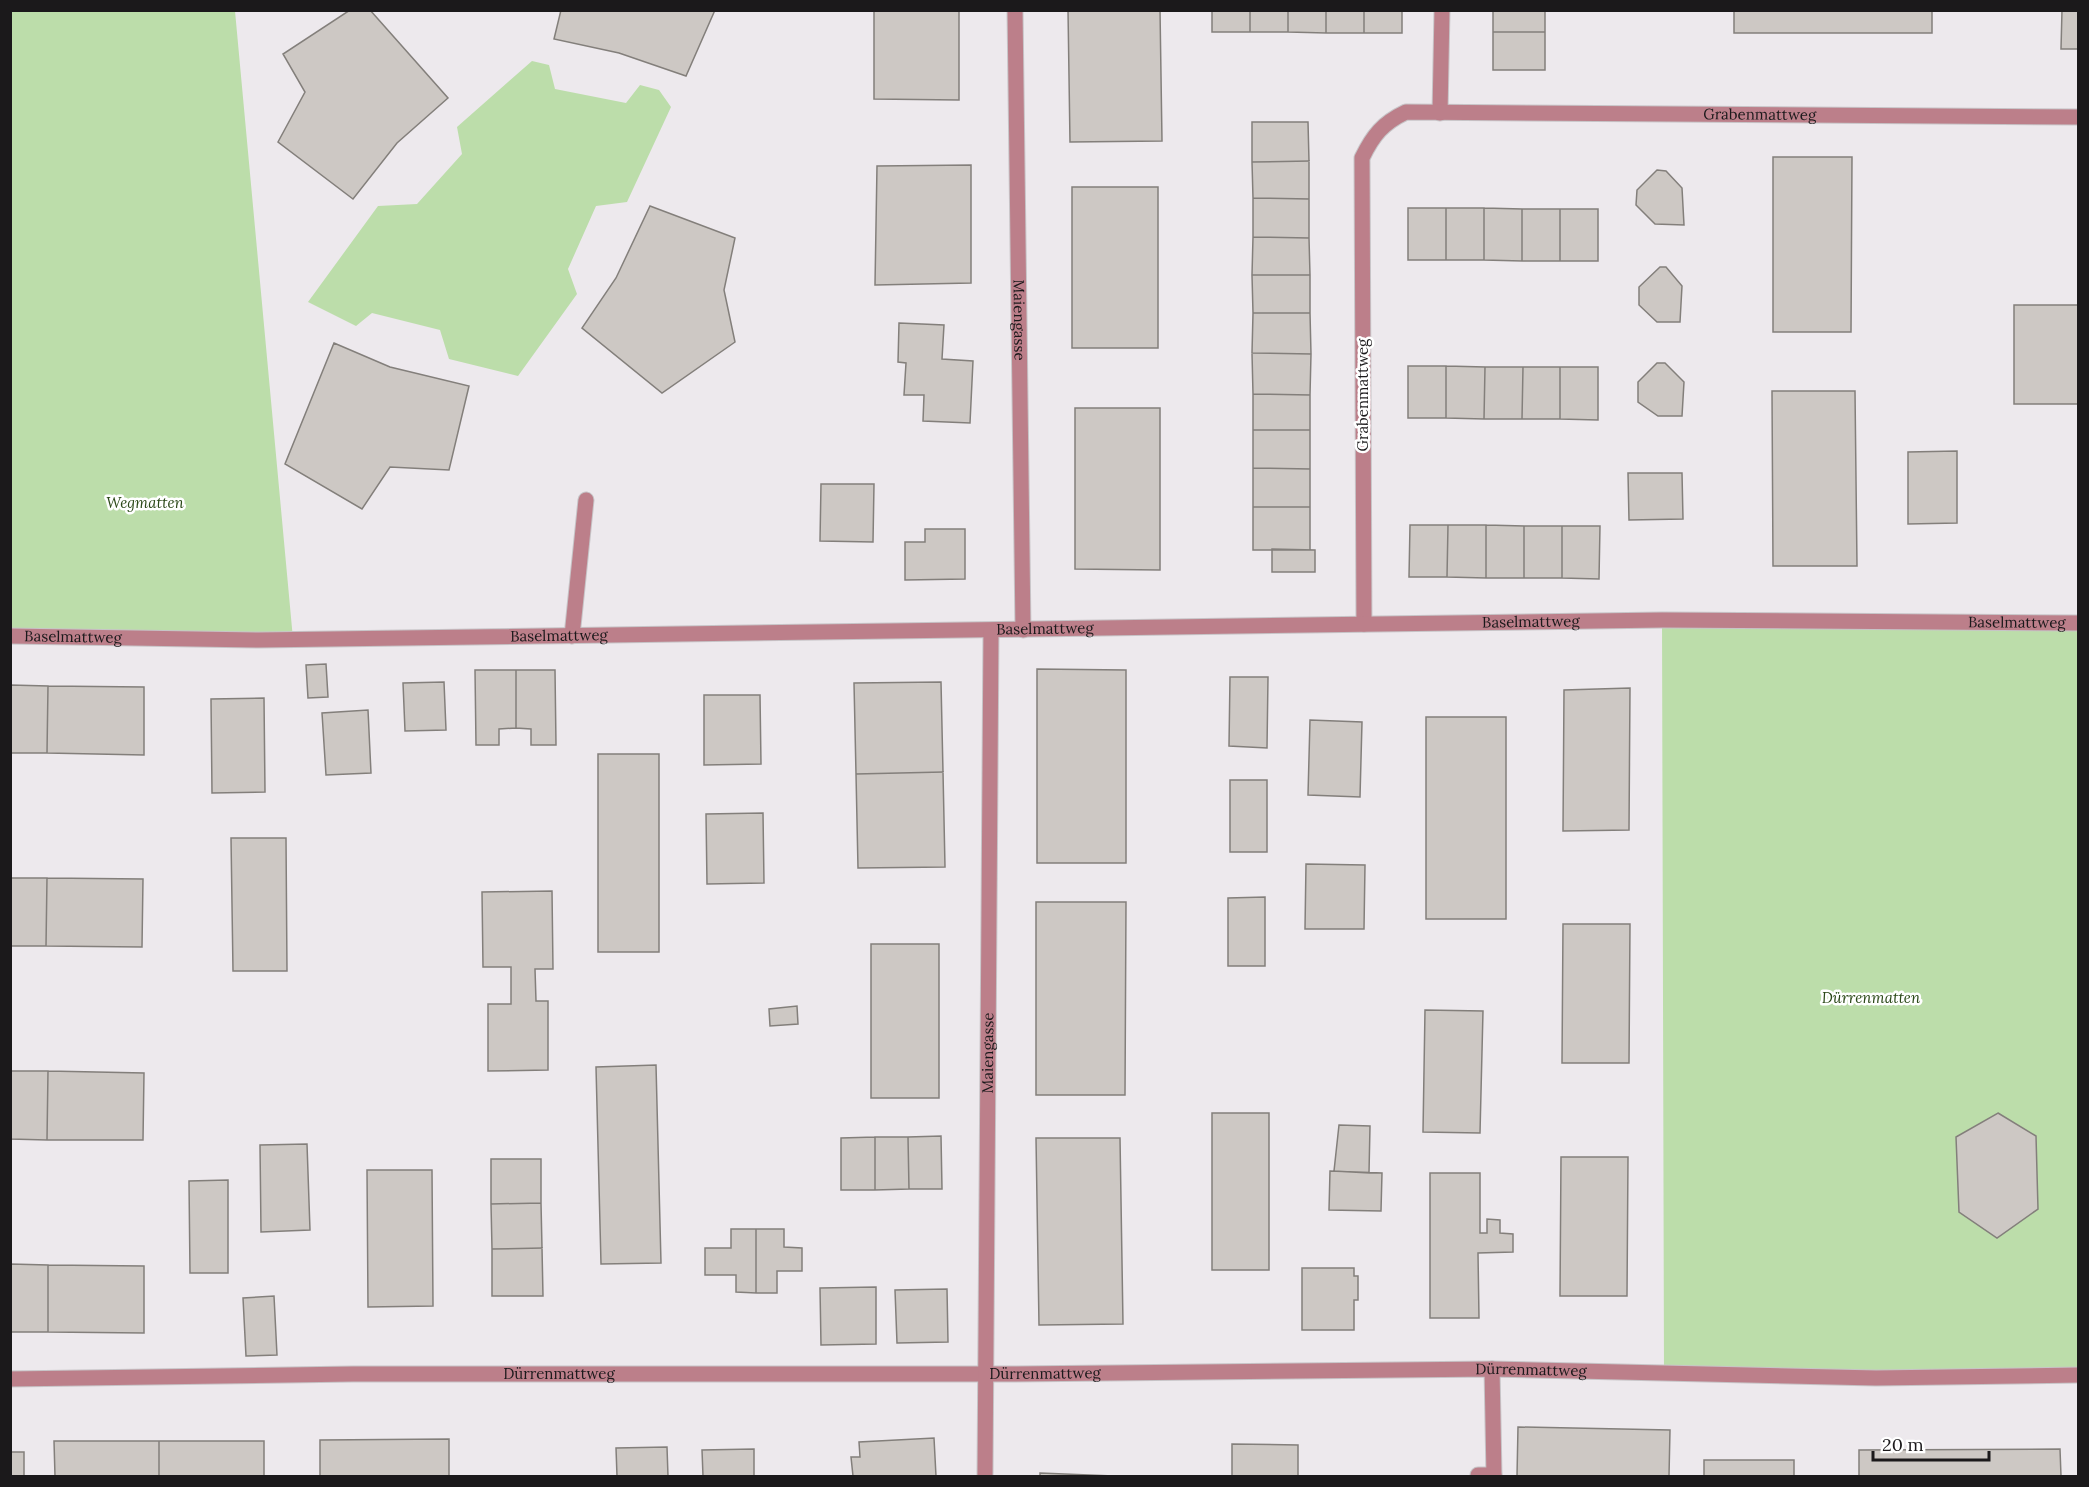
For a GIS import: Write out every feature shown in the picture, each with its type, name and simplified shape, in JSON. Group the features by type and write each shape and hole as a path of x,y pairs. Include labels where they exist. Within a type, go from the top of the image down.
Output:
{"street":[{"name":"Maiengasse","path":"1015,10 1023,630"},
{"path":"1440,113 1442,10"},
{"name":"Grabenmattweg","path":"1364,624 1362,158 1371,139 1386,121 1406,112 2079,117"},
{"path":"572,636 586,500"},
{"name":"Baselmattweg","path":"10,636 259,640 1662,620 2079,623"},
{"name":"Maiengasse","path":"985,1476 991,631"},
{"path":"1478,1475 1494,1476 1492,1369"},
{"name":"Dürrenmattweg","path":"10,1379 352,1374 986,1374 1492,1369 1876,1378 2079,1375"}],"green space":[{"name":"Wegmatten","path":"11,11 235,11 293,639 11,636"},
{"path":"532,61 549,65 555,89 626,103 640,85 659,90 671,107 627,202 596,206 568,269 577,294 518,376 449,359 440,330 372,313 356,326 308,302 378,206 417,204 462,154 457,127"},
{"name":"Dürrenmatten","path":"1662,620 2078,623 2078,1375 1664,1373"}],"building":[{"path":"350,10 370,10 448,98 397,143 353,199 278,142 305,92 283,54"},
{"path":"561,10 715,10 686,76 619,53 554,39"},
{"path":"874,10 959,10 959,100 874,99"},
{"path":"1068,10 1160,10 1162,141 1070,142"},
{"path":"1212,10 1250,10 1250,32 1212,32"},
{"path":"1250,10 1288,10 1288,32 1250,32"},
{"path":"1288,10 1326,10 1326,33 1288,32"},
{"path":"1326,10 1364,10 1364,33 1326,33"},
{"path":"1364,10 1402,10 1402,33 1364,33"},
{"path":"1493,10 1545,10 1545,32 1493,32"},
{"path":"1734,10 1932,10 1932,33 1734,33"},
{"path":"2062,10 2078,10 2078,49 2061,49"},
{"path":"1493,32 1545,32 1545,70 1493,70"},
{"path":"1252,122 1308,122 1309,161 1252,162"},
{"path":"1773,157 1852,157 1851,332 1773,332"},
{"path":"1309,161 1309,199 1253,198 1252,162"},
{"path":"971,165 971,283 875,285 877,166"},
{"path":"1657,170 1666,171 1682,188 1684,225 1655,224 1636,205 1637,190"},
{"path":"1072,187 1158,187 1158,348 1072,348"},
{"path":"1253,198 1309,199 1309,238 1253,237"},
{"path":"650,206 735,238 724,290 735,342 662,393 582,328 616,278"},
{"path":"1408,208 1446,208 1446,260 1408,260"},
{"path":"1446,208 1484,208 1484,260 1446,260"},
{"path":"1484,208 1522,209 1522,261 1484,260"},
{"path":"1522,209 1560,209 1560,261 1522,261"},
{"path":"1560,209 1598,209 1598,261 1560,261"},
{"path":"1253,237 1309,238 1310,275 1252,275"},
{"path":"1660,267 1666,267 1682,286 1680,322 1657,322 1639,305 1639,287"},
{"path":"1252,275 1310,275 1310,313 1253,313"},
{"path":"2014,305 2078,305 2078,404 2014,404"},
{"path":"1253,313 1310,313 1311,354 1252,353"},
{"path":"899,323 944,325 942,359 973,361 970,423 923,421 924,395 904,395 906,363 898,362"},
{"path":"334,343 390,367 469,386 449,470 390,467 362,509 285,464"},
{"path":"1252,353 1311,354 1310,395 1253,394"},
{"path":"1657,363 1665,363 1684,382 1682,416 1658,416 1638,402 1638,382"},
{"path":"1408,366 1446,366 1446,418 1408,418"},
{"path":"1446,366 1485,367 1484,419 1446,418"},
{"path":"1485,367 1523,367 1522,419 1484,419"},
{"path":"1523,367 1560,367 1560,419 1522,419"},
{"path":"1560,367 1598,367 1598,420 1560,419"},
{"path":"1772,391 1855,391 1857,566 1773,566"},
{"path":"1253,394 1310,395 1310,430 1253,430"},
{"path":"1075,408 1160,408 1160,570 1075,569"},
{"path":"1253,430 1310,430 1310,469 1253,468"},
{"path":"1957,451 1957,523 1908,524 1908,452"},
{"path":"1253,468 1310,469 1310,507 1253,507"},
{"path":"1628,473 1682,473 1683,519 1629,520"},
{"path":"821,484 874,484 873,542 820,541"},
{"path":"1253,507 1310,507 1310,550 1253,550"},
{"path":"1410,525 1448,525 1447,577 1409,577"},
{"path":"1448,525 1486,525 1486,578 1447,577"},
{"path":"1486,525 1524,526 1524,578 1486,578"},
{"path":"1524,526 1562,526 1562,578 1524,578"},
{"path":"1562,526 1600,526 1599,579 1562,578"},
{"path":"925,529 965,529 965,579 905,580 905,542 925,542"},
{"path":"1272,549 1315,550 1315,572 1272,572"},
{"path":"326,664 328,697 308,698 306,665"},
{"path":"1037,669 1126,670 1126,863 1037,863"},
{"path":"475,670 516,670 516,728 499,729 499,745 476,745"},
{"path":"516,670 555,670 556,745 531,745 531,729 516,728"},
{"path":"1230,677 1268,677 1267,748 1229,746"},
{"path":"444,682 446,730 405,731 403,683"},
{"path":"941,682 943,772 856,774 854,683"},
{"path":"10,685 48,686 47,753 10,753"},
{"path":"48,686 144,687 144,755 47,753"},
{"path":"1630,688 1629,830 1563,831 1564,690"},
{"path":"704,695 760,695 761,764 704,765"},
{"path":"264,698 265,792 212,793 211,699"},
{"path":"368,710 371,773 326,775 322,713"},
{"path":"1426,717 1506,717 1506,919 1426,919"},
{"path":"1310,720 1362,722 1360,797 1308,795"},
{"path":"598,754 659,754 659,952 598,952"},
{"path":"943,772 945,867 858,868 856,774"},
{"path":"1230,780 1267,780 1267,852 1230,852"},
{"path":"763,813 764,883 707,884 706,814"},
{"path":"231,838 286,838 287,971 233,971"},
{"path":"1306,864 1365,865 1364,929 1305,929"},
{"path":"10,878 47,878 46,946 10,946"},
{"path":"47,878 143,879 142,947 46,946"},
{"path":"552,891 553,969 535,969 536,1001 548,1001 548,1070 488,1071 488,1004 511,1004 511,967 483,967 482,892"},
{"path":"1265,897 1265,966 1228,966 1228,898"},
{"path":"1036,902 1126,902 1125,1095 1036,1095"},
{"path":"1563,924 1630,924 1629,1063 1562,1063"},
{"path":"871,944 939,944 939,1098 871,1098"},
{"path":"797,1006 798,1024 770,1026 769,1009"},
{"path":"1425,1010 1483,1011 1480,1133 1423,1132"},
{"path":"656,1065 661,1263 601,1264 596,1067"},
{"path":"10,1071 48,1071 47,1140 10,1139"},
{"path":"48,1071 144,1073 143,1140 47,1140"},
{"path":"1212,1113 1269,1113 1269,1270 1212,1270"},
{"path":"1998,1113 2036,1136 2038,1209 1997,1238 1959,1212 1956,1137"},
{"path":"1339,1125 1370,1126 1369,1173 1334,1171"},
{"path":"941,1136 942,1189 909,1189 908,1137"},
{"path":"875,1137 875,1190 841,1190 841,1138"},
{"path":"875,1137 908,1137 909,1189 875,1190"},
{"path":"1036,1138 1120,1138 1123,1324 1039,1325"},
{"path":"307,1144 310,1230 261,1232 260,1145"},
{"path":"1561,1157 1628,1157 1627,1296 1560,1296"},
{"path":"491,1159 541,1159 541,1203 491,1204"},
{"path":"367,1170 432,1170 433,1306 368,1307"},
{"path":"1330,1171 1382,1173 1381,1211 1329,1210"},
{"path":"1430,1173 1480,1173 1480,1233 1487,1233 1487,1219 1500,1220 1500,1233 1513,1234 1513,1252 1478,1253 1479,1318 1430,1318"},
{"path":"228,1180 228,1273 190,1273 189,1181"},
{"path":"541,1203 542,1248 492,1249 491,1204"},
{"path":"731,1229 756,1229 756,1293 736,1292 736,1275 705,1275 705,1248 731,1248"},
{"path":"756,1229 784,1229 784,1247 802,1248 802,1271 777,1271 777,1293 756,1293"},
{"path":"542,1248 543,1296 492,1296 492,1249"},
{"path":"10,1264 48,1265 48,1332 10,1332"},
{"path":"48,1265 144,1266 144,1333 48,1332"},
{"path":"1302,1268 1354,1268 1354,1276 1358,1276 1358,1300 1354,1300 1354,1330 1302,1330"},
{"path":"876,1287 876,1344 821,1345 820,1288"},
{"path":"947,1289 948,1342 897,1343 895,1290"},
{"path":"274,1296 277,1355 246,1356 243,1298"},
{"path":"1518,1427 1670,1430 1669,1476 1517,1476"},
{"path":"934,1438 936,1476 853,1476 851,1457 860,1457 859,1442"},
{"path":"449,1439 449,1476 320,1476 320,1440"},
{"path":"54,1441 159,1441 159,1476 55,1476"},
{"path":"159,1441 264,1441 264,1476 159,1476"},
{"path":"1232,1444 1298,1445 1298,1476 1232,1476"},
{"path":"667,1447 668,1476 617,1476 616,1448"},
{"path":"754,1449 754,1476 703,1476 702,1450"},
{"path":"2060,1449 2061,1476 1859,1476 1859,1450"},
{"path":"10,1452 24,1452 24,1476 10,1476"},
{"path":"1704,1460 1794,1460 1794,1476 1704,1476"},
{"path":"1040,1473 1114,1476 1040,1476"}]}
